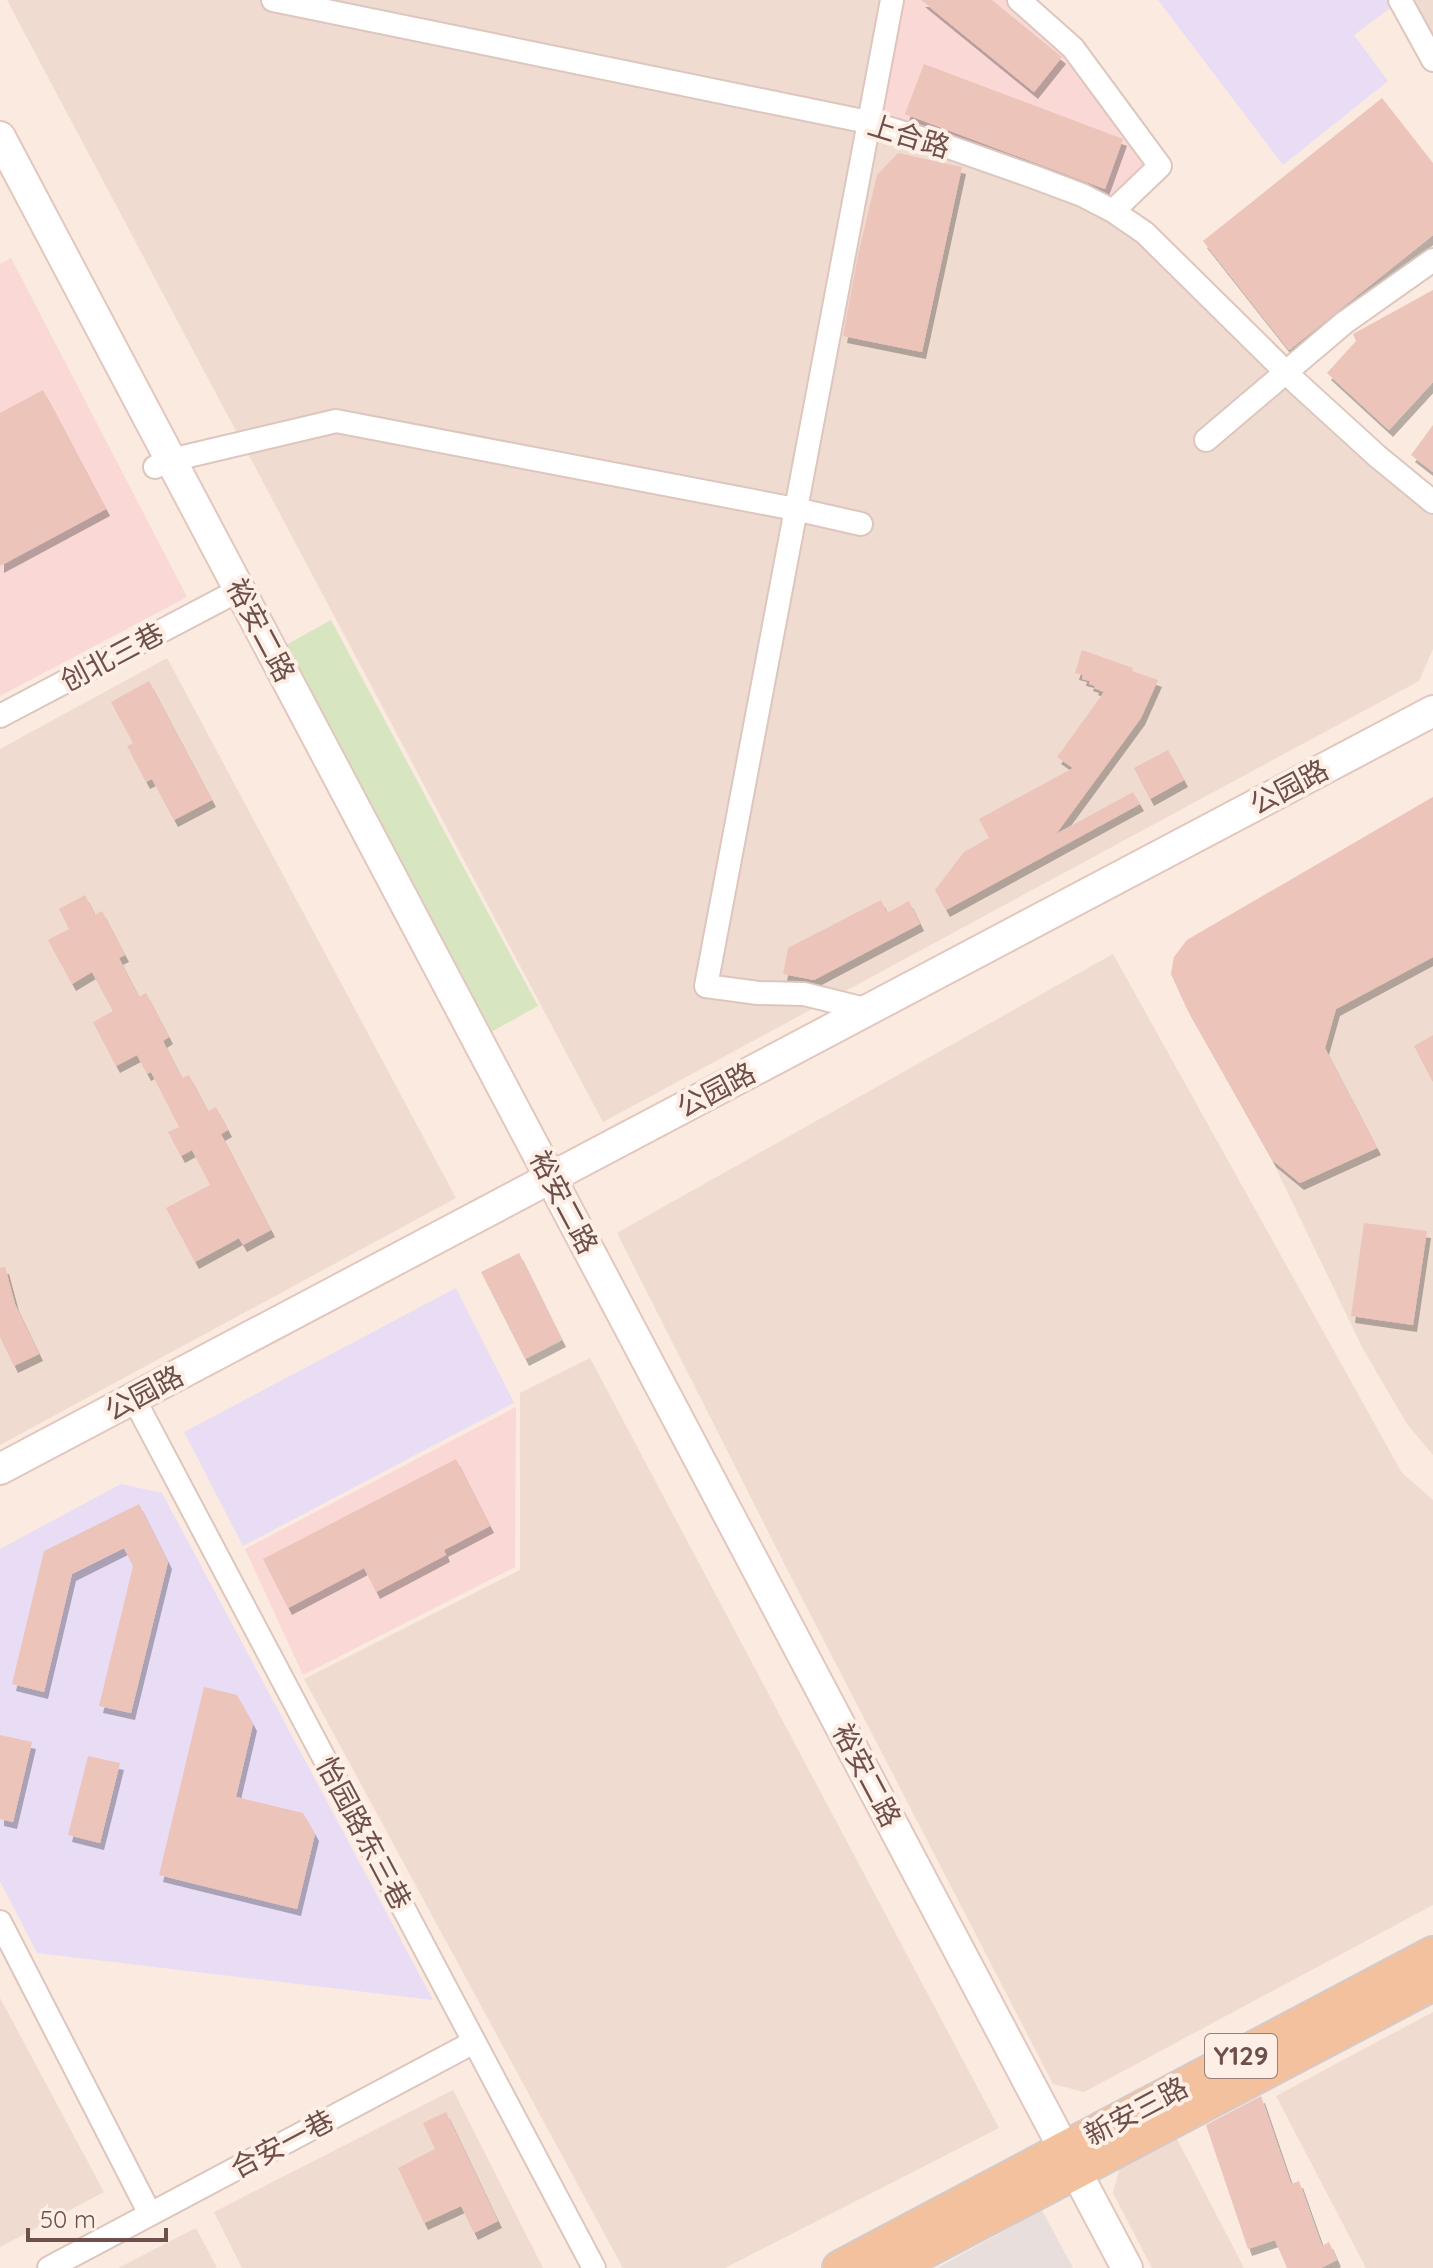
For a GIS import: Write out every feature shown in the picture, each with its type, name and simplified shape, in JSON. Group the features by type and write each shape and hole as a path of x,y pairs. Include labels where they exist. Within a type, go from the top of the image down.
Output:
{"main road":[{"name":"裕安二路","path":"0,137 163,463 1062,2164 1127,2268"},
{"name":"裕安二路","path":"0,174 163,463 224,598 548,1191"},
{"name":"公园路","path":"548,1191 869,1010 1433,711"},
{"name":"公园路","path":"0,1492 139,1408 548,1191 1433,735"},
{"name":"公园路","path":"0,1469 139,1408"},
{"name":"新安三路","path":"892,2268 1062,2164 1433,1954"},
{"name":"新安三路","path":"840,2268 1062,2164 1433,1983"},
{"name":"裕安二路","path":"1062,2164 1107,2268"}],"street":[{"name":"上合路","path":"273,0 868,122 946,146 1082,195 1145,233 1286,372 1377,456 1433,502"},
{"path":"869,1010 804,994 758,993 706,986 892,0"},
{"path":"1019,0 1073,48 1160,166 1113,211"},
{"path":"1400,0 1433,60"},
{"path":"1206,440 1344,323 1433,260"},
{"path":"163,463 336,421 861,524"},
{"name":"创北三巷","path":"0,716 224,598"},
{"name":"怡园路东三巷","path":"139,1408 594,2268"},
{"path":"0,1922 150,2214"},
{"name":"合安一巷","path":"49,2268 474,2042"}],"shaded area":[{"path":"7,0 892,0 1113,211 1433,502 1433,649 1419,681 603,1122"},
{"path":"897,0 1011,0 1070,51 1153,166 1112,206 875,118"},
{"path":"1158,0 1389,0 1393,6 1354,35 1388,81 1283,165"},
{"path":"1410,0 1433,0 1433,44"},
{"path":"11,258 187,597 0,696 0,264"},
{"path":"167,658 456,1198 0,1445 0,749"},
{"path":"1433,797 1433,1455 1407,1424 1363,1349 1272,1160 1188,1011 1171,974 1174,957 1187,940"},
{"path":"1113,954 1402,1473 1433,1500 1433,1905 1084,2092 1053,2084 617,1233"},
{"path":"456,1288 514,1403 243,1546 184,1432"},
{"path":"590,1358 999,2128 725,2268 623,2268 304,1679 520,1570 520,1393"},
{"path":"516,1407 515,1567 303,1675 245,1549"},
{"path":"121,1484 162,1493 433,2000 37,1953 0,1881 0,1549"},
{"path":"0,1998 104,2192 0,2247"},
{"path":"1433,2012 1433,2268 1366,2268 1276,2096"},
{"path":"453,2090 543,2268 242,2268 214,2212"},
{"path":"1176,2137 1244,2268 1152,2268 1113,2193 1120,2167"},
{"path":"1042,2210 1073,2268 937,2268"},
{"path":"196,2228 217,2268 118,2268"}],"green space":[{"path":"331,620 538,1006 484,1036 277,650"}],"building":[{"path":"921,0 992,0 1062,57 1034,92"},
{"path":"924,64 1123,139 1105,189 905,114"},
{"path":"1382,98 1433,163 1433,235 1289,350 1203,241"},
{"path":"898,153 962,167 922,352 843,336 877,175"},
{"path":"1433,290 1433,382 1389,430 1327,373 1356,341 1353,334"},
{"path":"43,390 106,509 0,566 0,413"},
{"path":"1433,425 1433,472 1411,455"},
{"path":"1082,650 1158,680 1141,718 1056,834 1133,792 1140,804 946,910 935,890 964,852 989,838 979,819 1073,768 1057,757 1104,692 1082,679 1083,675 1075,673"},
{"path":"149,681 212,800 174,820 152,779 146,782 127,746 133,743 111,702"},
{"path":"1168,750 1184,780 1150,799 1134,768"},
{"path":"1433,797 1433,957 1336,1009 1325,1048 1377,1148 1300,1183 1272,1160 1188,1011 1171,974 1174,957 1187,940"},
{"path":"85,895 95,915 102,911 125,955 119,958 139,997 146,993 169,1037 163,1041 182,1078 189,1075 208,1111 216,1107 228,1130 221,1134 271,1230 243,1245 239,1238 195,1262 166,1208 210,1185 192,1150 181,1156 168,1132 179,1127 151,1072 147,1074 137,1055 116,1066 93,1022 113,1011 92,972 72,984 48,940 69,929 59,909"},
{"path":"881,900 887,913 909,901 920,924 814,980 783,974 788,948"},
{"path":"1433,1035 1433,1082 1414,1046"},
{"path":"1364,1223 1427,1231 1413,1325 1351,1316"},
{"path":"519,1253 562,1340 525,1359 481,1272"},
{"path":"5,1267 15,1304 39,1354 14,1366 0,1337 0,1268"},
{"path":"456,1459 490,1526 444,1550 446,1555 376,1592 364,1568 288,1608 263,1559"},
{"path":"139,1504 168,1562 131,1713 99,1706 133,1566 124,1548 72,1574 44,1692 12,1684 44,1551"},
{"path":"204,1687 237,1695 253,1724 236,1797 303,1813 315,1834 297,1909 159,1875"},
{"path":"0,1735 32,1742 13,1822 0,1819"},
{"path":"88,1756 120,1763 100,1843 68,1835"},
{"path":"1261,2096 1291,2184 1299,2181 1322,2246 1329,2242 1337,2260 1321,2268 1287,2268 1275,2240 1248,2249 1206,2125"},
{"path":"446,2112 498,2221 474,2233 461,2206 424,2223 398,2168 435,2149 423,2123"}]}
